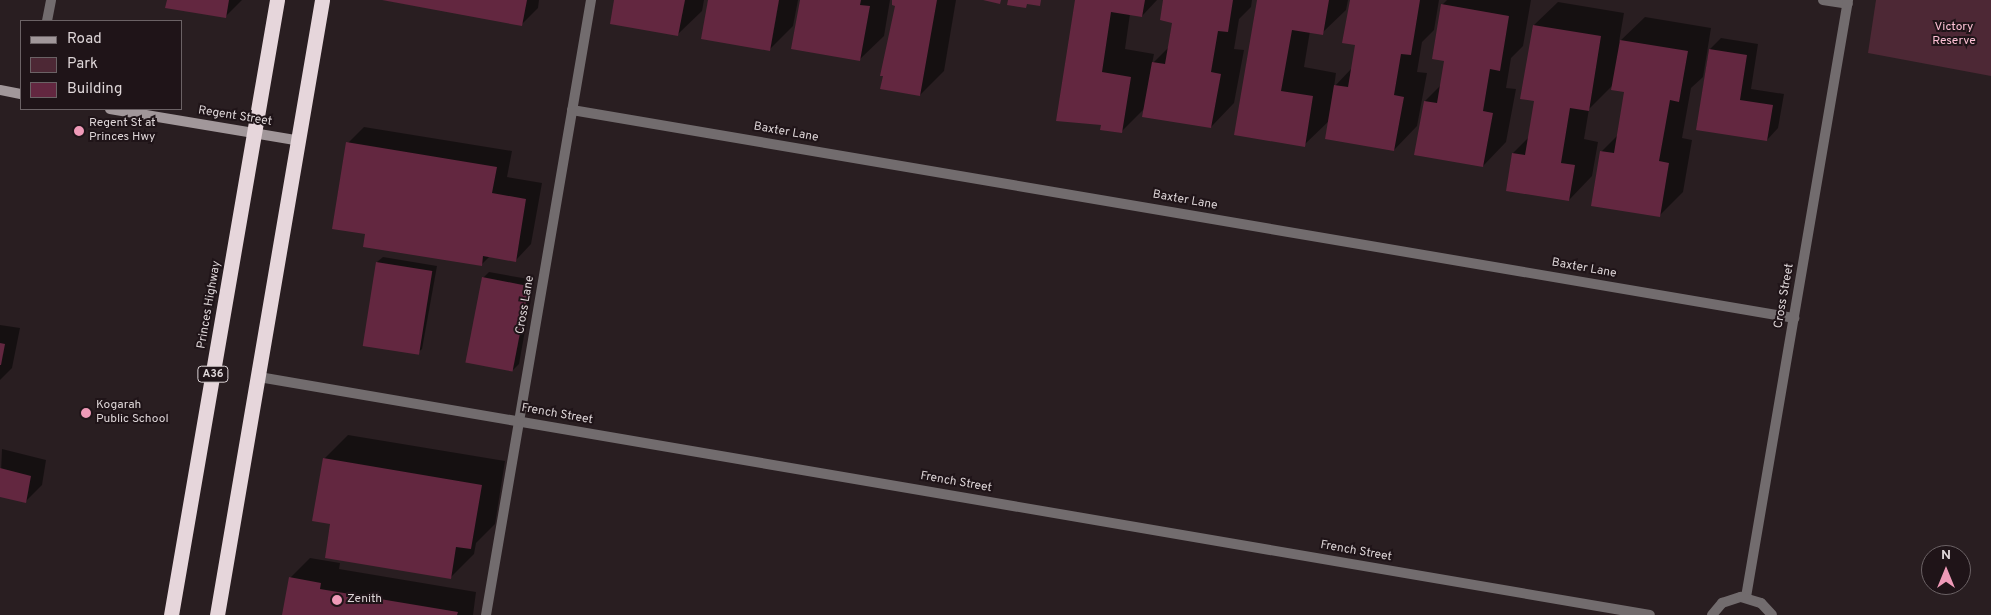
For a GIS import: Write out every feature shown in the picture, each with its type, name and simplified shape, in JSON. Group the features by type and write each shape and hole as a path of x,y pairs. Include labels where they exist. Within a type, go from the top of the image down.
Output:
{"highway":[{"name":"Princes Highway","path":"171,615 277,0"},
{"path":"217,615 259,377 296,140 322,0"}],"main road":[{"path":"0,90 20,94"},
{"name":"Regent Street","path":"116,110 296,140"}],"street":[{"path":"47,20 51,0"},
{"name":"Cross Lane","path":"486,615 591,0"},
{"path":"1823,0 1848,2"},
{"name":"Cross Street","path":"1746,597 1848,2"},
{"name":"Baxter Lane","path":"572,110 1794,318"},
{"name":"French Street","path":"259,377 1650,615"},
{"path":"1712,615 1722,603 1746,597 1761,603 1772,615"}],"green space":[{"name":"Victory Reserve","path":"1876,0 1991,0 1991,76 1868,53"}],"building":[{"path":"167,0 229,0 226,18 165,8"},
{"path":"382,0 527,0 522,26"},
{"path":"614,0 685,0 678,36 610,24"},
{"path":"708,0 779,0 770,51 701,39"},
{"path":"800,0 861,0 860,5 870,6 860,61 791,49"},
{"path":"892,0 937,0 920,96 880,89 883,76 880,76 895,6 892,5"},
{"path":"983,0 1001,0 1000,4"},
{"path":"1008,0 1041,0 1040,6 1027,4 1026,8 1007,5"},
{"path":"1075,0 1145,0 1142,17 1111,12 1102,72 1131,77 1122,133 1100,130 1101,125 1056,121"},
{"path":"1163,0 1233,0 1228,32 1218,31 1211,72 1221,74 1211,128 1142,117 1152,62 1165,64 1172,23 1160,20"},
{"path":"1257,0 1329,0 1323,35 1292,30 1281,91 1313,96 1305,147 1234,135"},
{"path":"1350,0 1420,0 1411,55 1401,54 1394,95 1404,97 1394,151 1325,139 1334,85 1348,87 1355,45 1342,43"},
{"path":"1441,4 1509,16 1500,71 1490,69 1483,111 1493,113 1483,167 1414,155 1424,101 1437,103 1444,61 1432,59"},
{"path":"1533,25 1601,36 1589,111 1570,108 1561,163 1575,165 1569,201 1506,191 1512,153 1525,155 1534,101 1520,99"},
{"path":"1620,40 1688,51 1679,102 1670,100 1659,161 1669,163 1660,217 1591,206 1600,151 1614,153 1624,92 1611,90"},
{"path":"1709,49 1747,55 1740,100 1773,105 1767,141 1696,130"},
{"path":"346,142 497,167 492,193 526,199 516,262 483,256 482,266 363,247 365,234 332,229"},
{"path":"376,262 432,271 419,355 363,346"},
{"path":"482,277 529,286 513,372 465,362"},
{"path":"0,343 5,344 1,365 0,365"},
{"path":"323,458 482,485 471,549 456,547 451,579 325,558 330,524 312,521"},
{"path":"0,468 31,476 26,503 0,497"},
{"name":"Zenith","path":"289,577 321,583 320,589 458,612 457,615 282,615"}],"place":[{"name":"Regent St at Princes Hwy","path":"79,131"},
{"name":"Kogarah Public School","path":"86,413"},
{"name":"Zenith","path":"337,600"}]}
